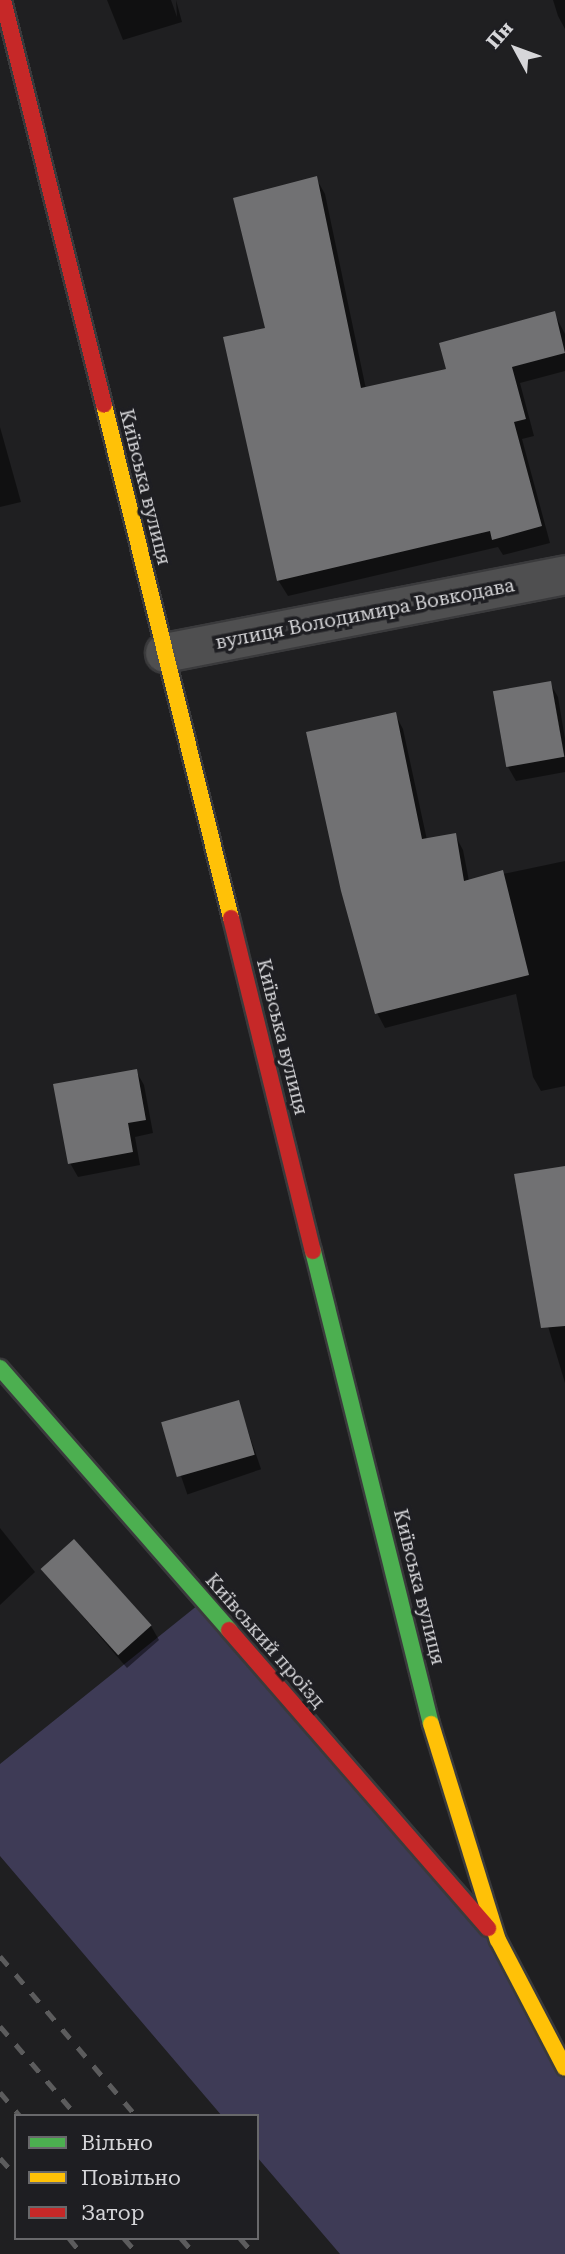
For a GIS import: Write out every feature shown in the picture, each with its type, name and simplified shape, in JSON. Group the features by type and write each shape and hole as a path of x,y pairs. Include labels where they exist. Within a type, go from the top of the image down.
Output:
{"street":[{"name":"Київська вулиця","path":"3,0 431,1725 498,1940 565,2068"},
{"name":"вулиця Володимира Вовкодава","path":"164,653 565,575"},
{"name":"Київський проїзд","path":"0,1368 498,1940"}],"shaded area":[{"path":"203,1601 498,1940 565,2068 565,2254 340,2254 259,2159 259,2114 220,2114 0,1856 0,1764"}],"building":[{"path":"317,176 361,388 446,369 439,343 555,311 565,353 512,367 526,419 514,422 542,526 492,540 490,531 277,581 223,337 265,328 233,198"},
{"path":"551,681 564,757 506,767 493,691"},
{"path":"396,712 422,839 456,833 464,881 503,870 529,975 375,1014 341,891 306,732"},
{"path":"137,1069 146,1120 128,1123 133,1152 68,1164 53,1084"},
{"path":"565,1166 565,1326 541,1328 514,1174"},
{"path":"239,1400 255,1455 177,1477 161,1422"},
{"path":"74,1539 152,1625 118,1655 41,1569"}],"railway":[{"path":"0,1956 134,2114"},
{"path":"0,2026 75,2114"},
{"path":"0,2092 18,2114"},
{"path":"0,2158 14,2174"},
{"path":"71,2240 82,2254"},
{"path":"126,2240 138,2254"},
{"path":"183,2240 195,2254"},
{"path":"242,2240 254,2254"}],"traffic: fast":[{"path":"313,1251 431,1724"},
{"path":"0,1368 229,1630"}],"traffic: slow":[{"path":"104,405 231,918"},
{"path":"431,1724 498,1940 565,2068"}],"traffic: jam":[{"path":"3,0 104,405"},
{"path":"231,918 313,1251"},
{"path":"229,1630 488,1928"}]}
